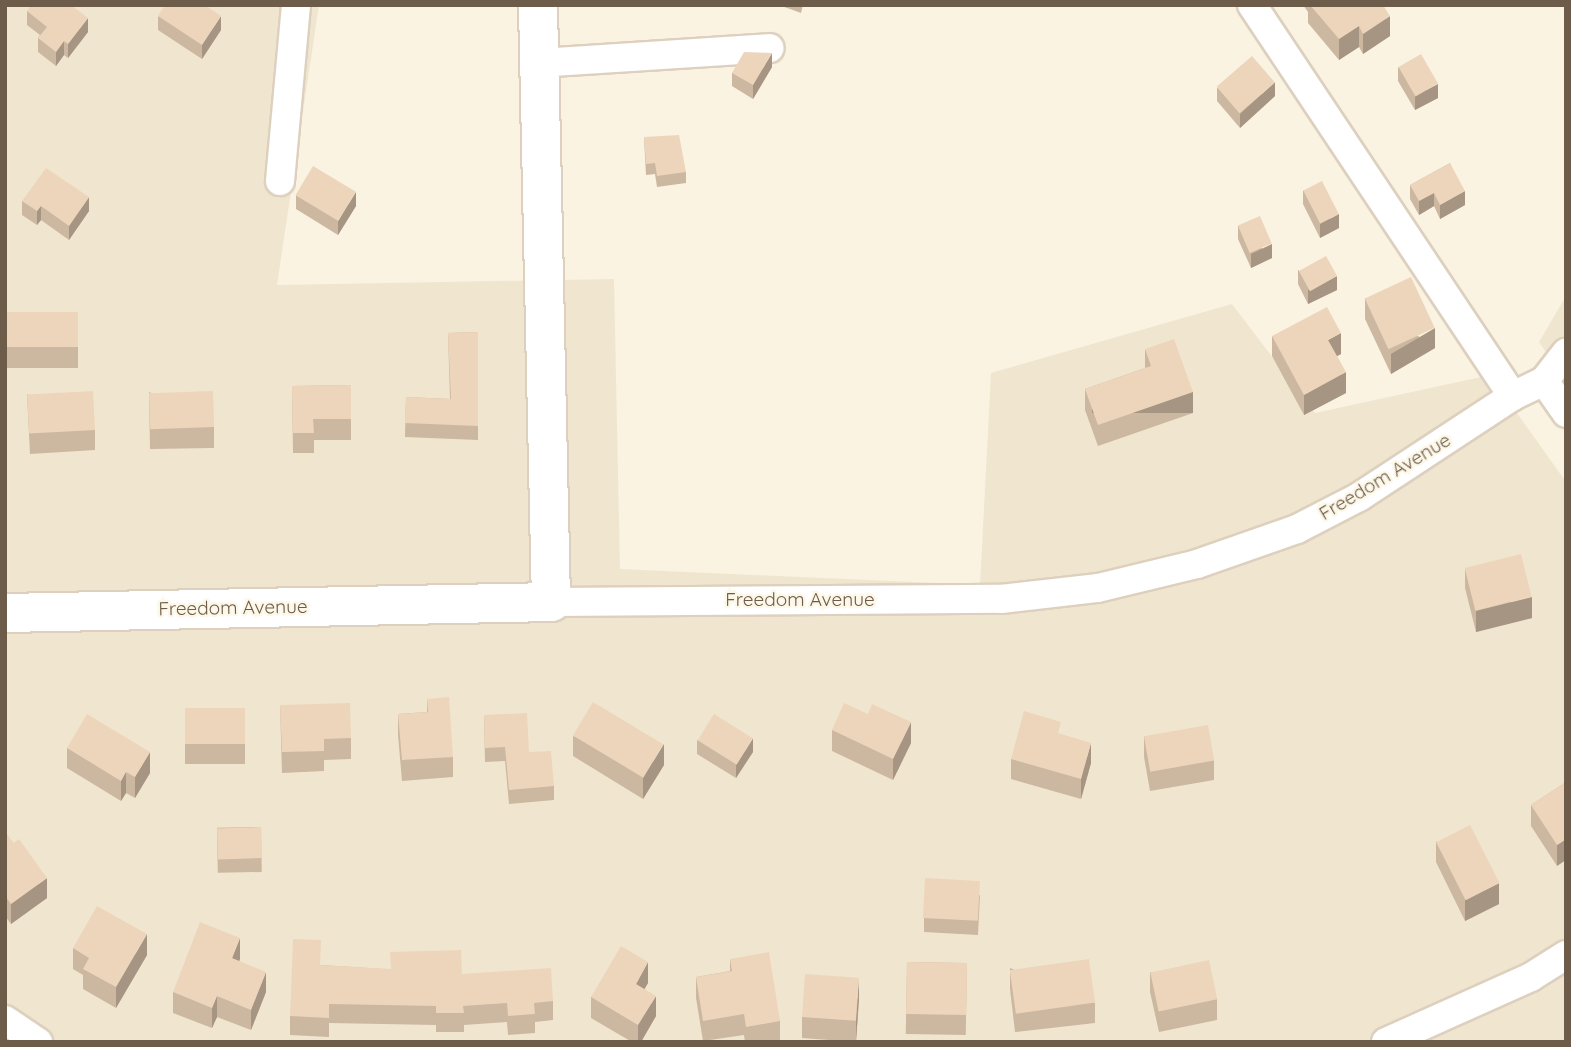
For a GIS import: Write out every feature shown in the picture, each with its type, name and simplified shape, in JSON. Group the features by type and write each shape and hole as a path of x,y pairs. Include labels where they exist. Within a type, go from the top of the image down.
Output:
{"main road":[{"path":"538,5 551,602"},
{"name":"Freedom Avenue","path":"5,613 551,602"}],"street":[{"path":"280,181 296,5"},
{"path":"1252,5 1514,396"},
{"path":"539,63 770,48"},
{"name":"Freedom Avenue","path":"551,602 1001,599 1098,589 1197,564 1297,529 1359,497 1514,396 1544,381 1566,354"},
{"path":"1544,381 1566,413"},
{"path":"1386,1042 1531,977 1566,955"}],"shaded area":[{"path":"5,5 319,5 277,285 614,279 620,569 980,585 991,373 1232,304 1315,413 1490,375 1566,482 1566,1042 5,1042"},
{"path":"1566,296 1566,381 1539,342"}],"building":[{"path":"31,5 71,5 88,18 68,44 64,41 56,52 38,38 47,27 27,11"},
{"path":"165,5 205,5 221,16 202,45 158,16"},
{"path":"1310,5 1383,5 1390,16 1363,34 1359,26 1339,39"},
{"path":"744,52 772,53 753,85 732,73"},
{"path":"1421,54 1438,83 1415,96 1398,67"},
{"path":"1252,56 1275,82 1239,113 1217,87"},
{"path":"679,135 686,172 657,176 655,163 646,164 644,137"},
{"path":"1450,163 1465,191 1440,205 1434,193 1419,201 1410,185"},
{"path":"313,166 356,192 338,221 295,195"},
{"path":"46,168 89,197 69,226 41,206 37,211 22,201"},
{"path":"1322,181 1339,214 1320,224 1303,191"},
{"path":"1260,216 1272,244 1250,253 1238,225"},
{"path":"1326,256 1337,276 1310,291 1299,271"},
{"path":"1411,277 1435,328 1388,349 1365,299"},
{"path":"1327,307 1341,333 1328,340 1346,372 1304,395 1272,336"},
{"path":"5,312 78,312 78,347 5,347"},
{"path":"478,332 478,426 405,423 406,397 451,399 448,333"},
{"path":"1174,339 1193,392 1098,425 1085,389 1151,366 1145,349"},
{"path":"351,385 351,419 313,419 314,433 293,433 292,386"},
{"path":"93,391 95,430 29,433 27,394"},
{"path":"213,391 214,427 150,429 149,393"},
{"path":"1521,554 1532,597 1475,611 1465,568"},
{"path":"449,697 453,757 402,760 398,714 428,712 427,699"},
{"path":"593,702 663,744 643,778 573,735"},
{"path":"350,703 351,738 324,739 324,751 282,752 280,705"},
{"path":"844,703 868,714 872,704 911,722 893,759 832,730"},
{"path":"185,708 245,708 245,744 185,744"},
{"path":"1024,711 1061,722 1058,733 1091,743 1081,779 1011,759"},
{"path":"527,713 529,752 551,751 554,786 509,790 505,747 485,748 484,715"},
{"path":"87,714 150,752 135,777 126,772 121,781 67,748"},
{"path":"714,714 753,738 737,765 698,740"},
{"path":"1208,725 1214,760 1150,772 1144,736"},
{"path":"1566,782 1566,839 1557,845 1531,805"},
{"path":"1470,825 1500,883 1466,900 1436,842"},
{"path":"261,827 262,858 218,860 217,829"},
{"path":"5,832 14,843 19,839 47,878 11,904 5,896"},
{"path":"925,878 980,881 978,921 923,918"},
{"path":"97,906 147,934 116,987 83,969 89,958 73,948"},
{"path":"200,922 240,938 232,958 266,972 251,1010 217,996 212,1008 173,992"},
{"path":"293,939 321,940 320,965 391,969 390,952 461,950 462,974 551,968 553,1001 534,1003 535,1014 508,1016 507,1003 463,1006 464,1013 436,1013 436,1006 329,1004 329,1018 290,1016"},
{"path":"621,946 648,962 636,984 656,996 638,1025 591,997"},
{"path":"769,952 780,1021 746,1027 744,1014 703,1021 696,977 732,971 730,959"},
{"path":"1089,959 1095,1003 1016,1014 1010,970"},
{"path":"1209,960 1217,999 1159,1012 1150,972"},
{"path":"907,962 967,963 966,1015 906,1014"},
{"path":"805,974 859,978 856,1021 802,1017"}]}
